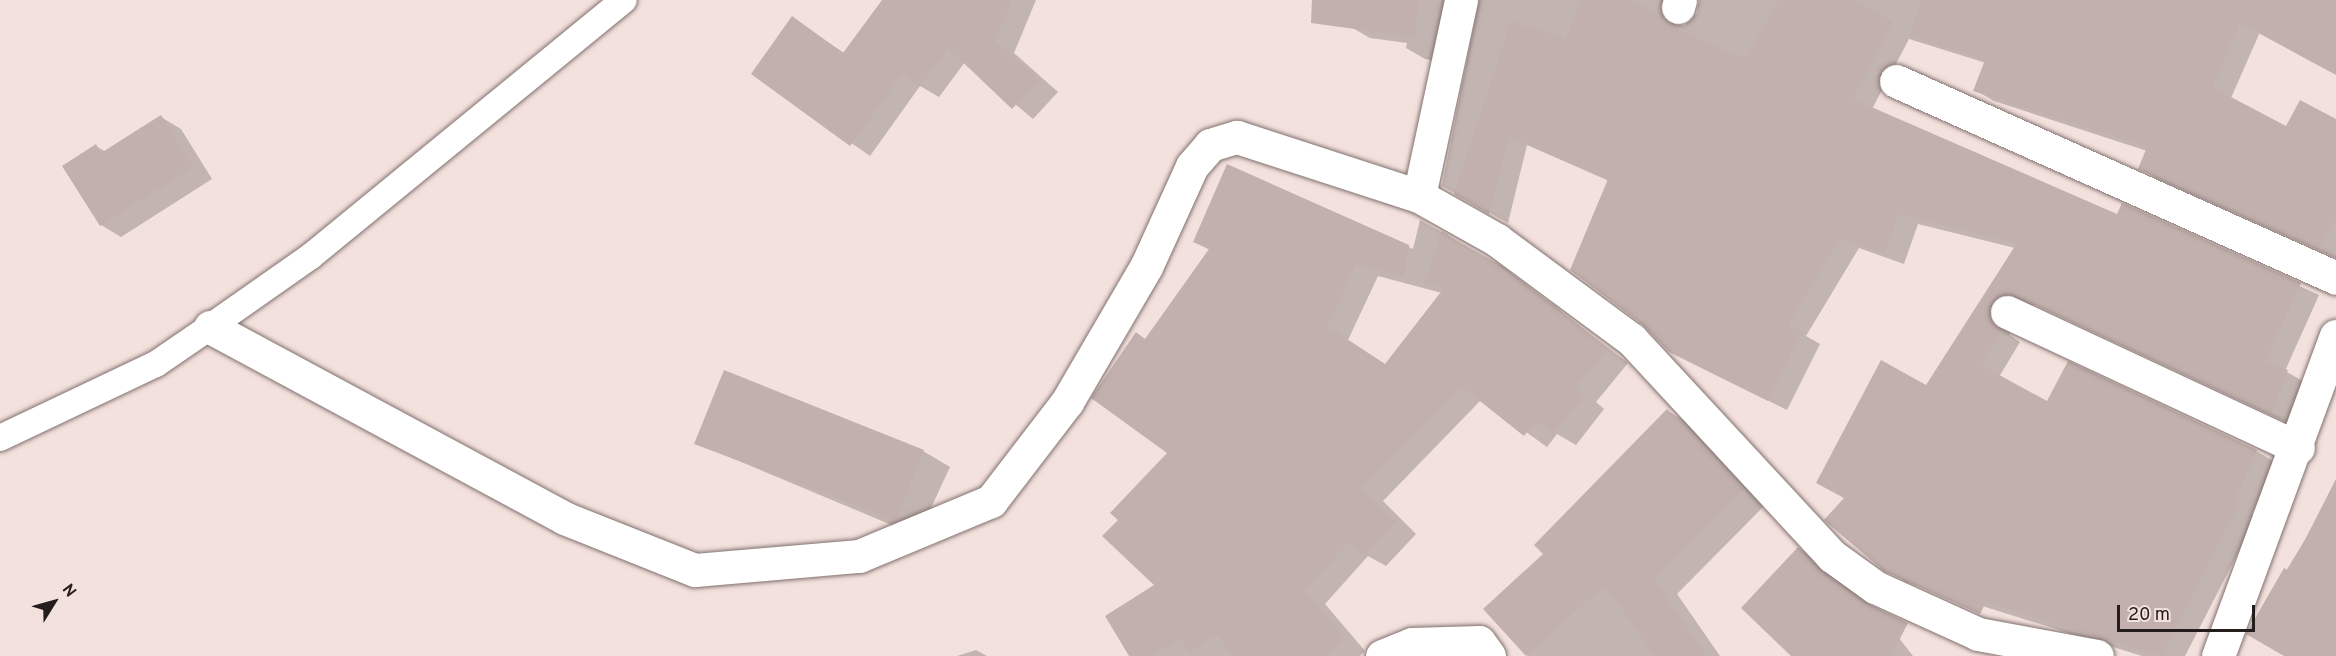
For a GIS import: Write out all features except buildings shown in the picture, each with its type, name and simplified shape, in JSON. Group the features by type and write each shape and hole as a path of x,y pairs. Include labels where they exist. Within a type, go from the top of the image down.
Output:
{"street":[{"path":"1419,196 1461,0"},
{"path":"1896,81 2336,278"},
{"path":"210,327 564,518 695,570 859,556 991,501 1068,402 1146,267 1192,166 1210,145 1237,137 1419,196 1497,240 1630,339 1832,556 1875,587 1972,645 2097,656"},
{"path":"2007,312 2298,448"},
{"path":"2218,656 2334,347"},
{"path":"1382,656 1412,644 1479,642 1489,656"}],"lane":[{"path":"0,438 156,364 210,327 311,256 624,0"}]}
